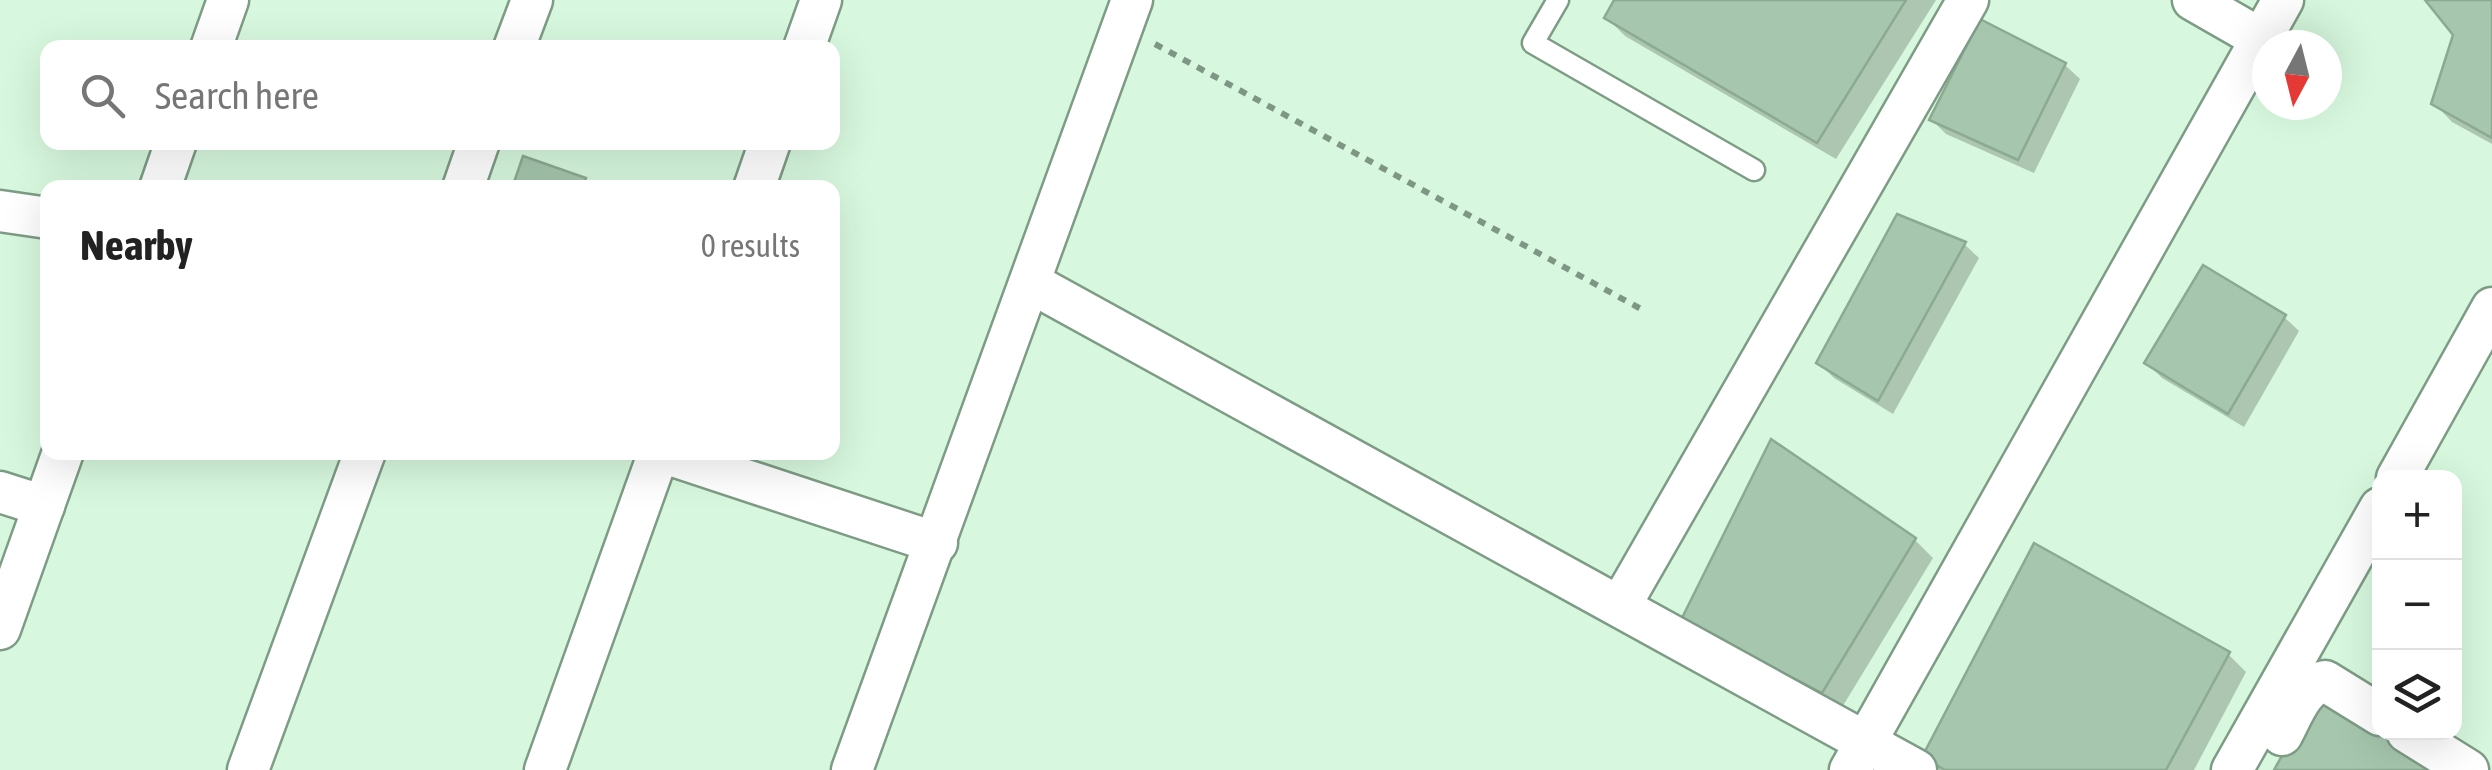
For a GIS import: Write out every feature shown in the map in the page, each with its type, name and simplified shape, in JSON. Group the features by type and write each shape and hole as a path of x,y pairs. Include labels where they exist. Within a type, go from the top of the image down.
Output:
{"street":[{"path":"214,40 228,0"},
{"path":"517,40 532,0"},
{"path":"807,40 821,0"},
{"path":"1620,606 1968,0"},
{"path":"2193,0 2252,35"},
{"path":"2266,30 2283,0"},
{"path":"852,770 1128,13"},
{"path":"1859,755 2252,56"},
{"path":"163,180 173,150"},
{"path":"465,180 476,150"},
{"path":"757,180 767,150"},
{"path":"0,211 40,217"},
{"path":"1031,283 1620,606 1859,755 1916,770"},
{"path":"2401,470 2492,308"},
{"path":"0,629 60,460"},
{"path":"248,770 362,460"},
{"path":"545,770 657,460"},
{"path":"684,460 937,543"},
{"path":"0,492 44,506"},
{"path":"2232,770 2372,522"},
{"path":"2262,770 2314,684 2326,681 2372,710"},
{"path":"2421,740 2468,770"}],"lane":[{"path":"1558,0 1533,43 1754,170"}],"path":[{"path":"1128,13 1641,308"}],"building":[{"path":"1614,0 1906,0 1817,143 1604,18"},
{"path":"2425,0 2492,0 2492,138 2431,104 2453,35"},
{"path":"1980,19 2066,63 2018,160 1929,120"},
{"path":"523,156 586,178 585,180 515,180"},
{"path":"1897,214 1966,242 1878,401 1816,363"},
{"path":"2203,265 2286,315 2228,414 2144,363"},
{"path":"1771,439 1916,538 1822,693 1681,620"},
{"path":"2034,543 2230,652 2166,770 1945,770 1922,757"},
{"path":"2316,694 2372,724 2372,740 2400,740 2454,770 2274,770"}]}
